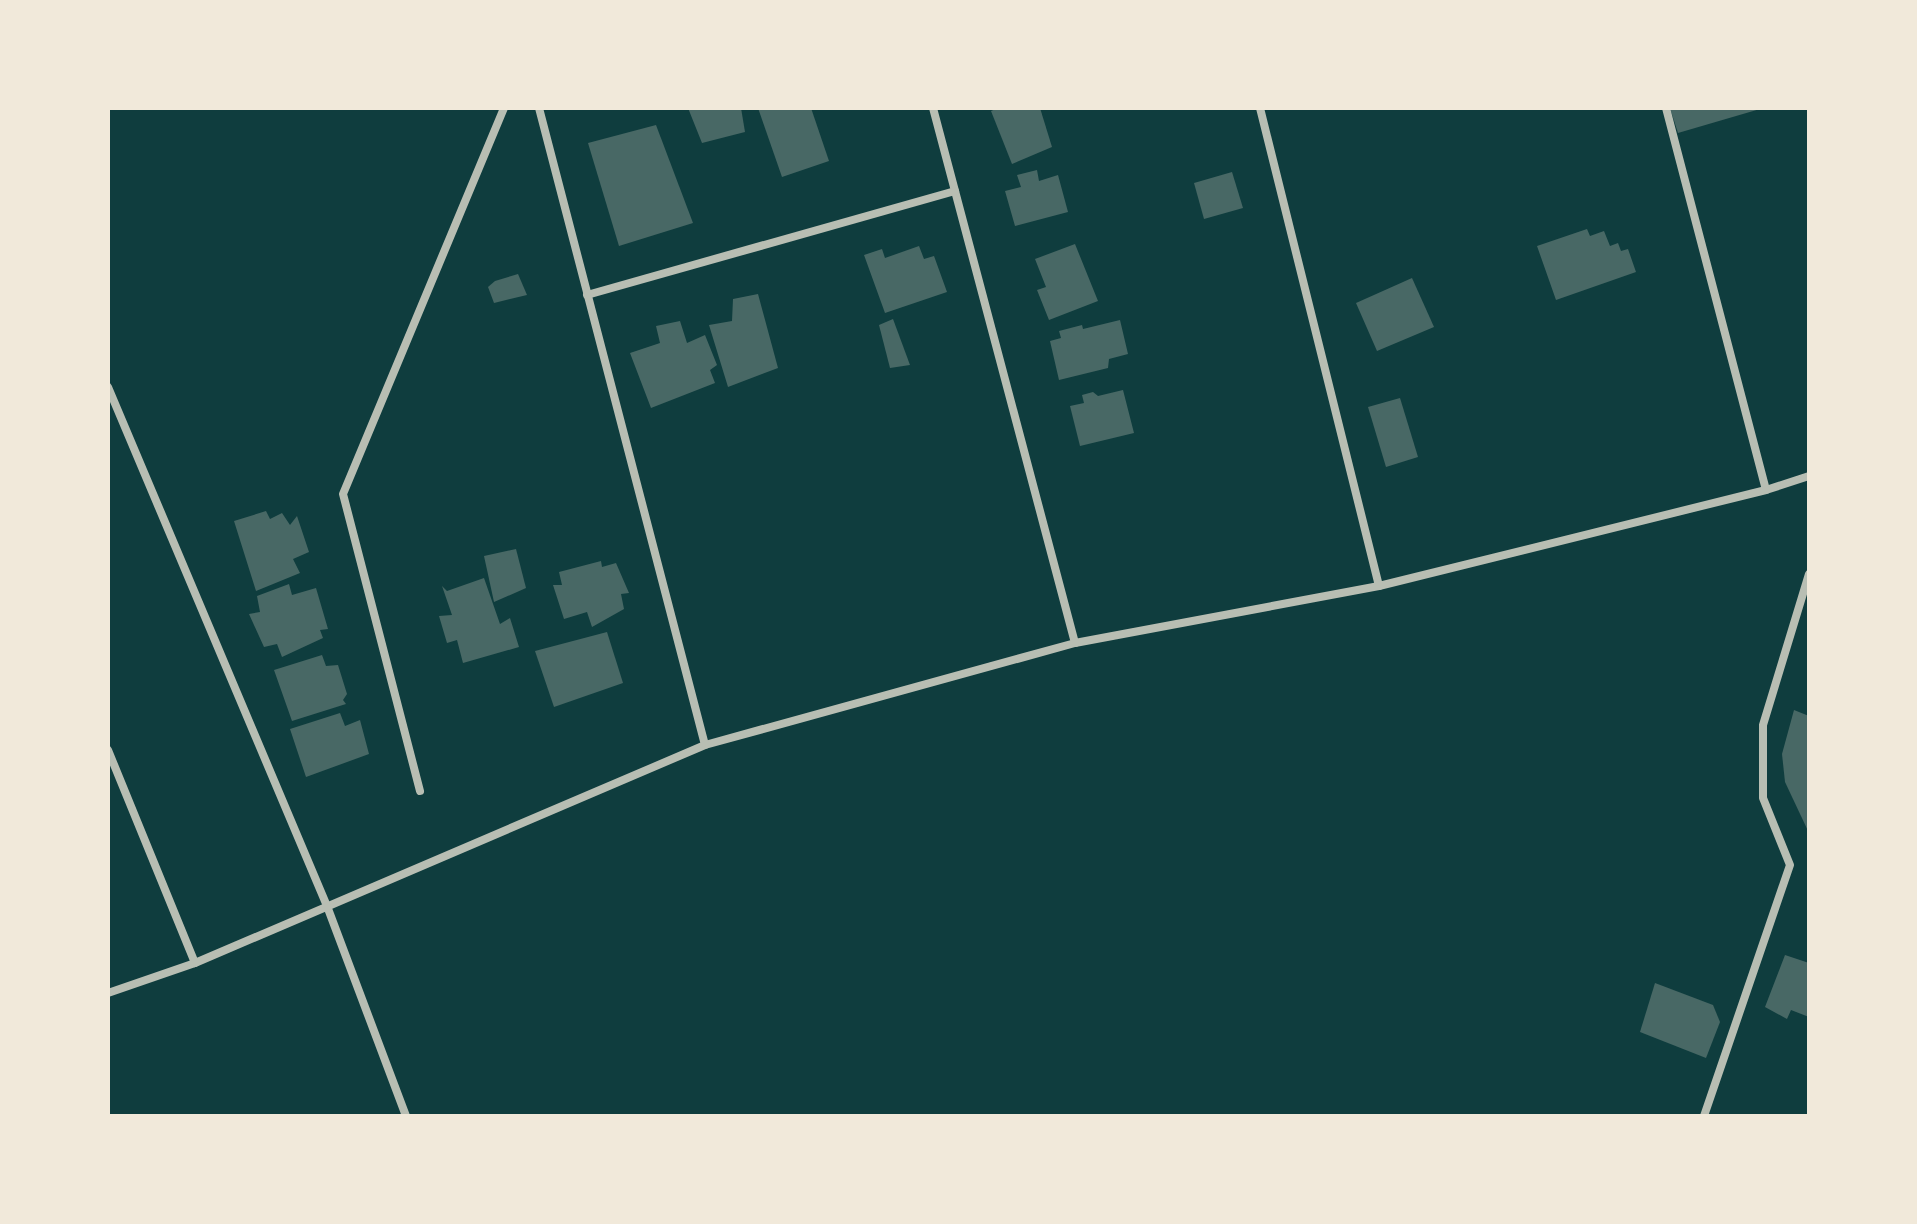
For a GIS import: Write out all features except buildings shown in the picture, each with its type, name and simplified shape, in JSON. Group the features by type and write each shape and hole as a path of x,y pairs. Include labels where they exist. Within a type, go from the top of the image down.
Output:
{"street":[{"path":"420,791 343,494 504,108"},
{"path":"539,108 705,745"},
{"path":"933,108 1075,643"},
{"path":"1260,108 1379,586"},
{"path":"1666,108 1766,490"},
{"path":"587,295 955,191"},
{"path":"108,387 327,906 406,1116"},
{"path":"108,993 195,963 705,745 1075,643 1379,586 1766,490 1809,476"},
{"path":"1704,1116 1790,865 1763,798 1763,725 1809,574"},
{"path":"108,750 195,963"}]}
